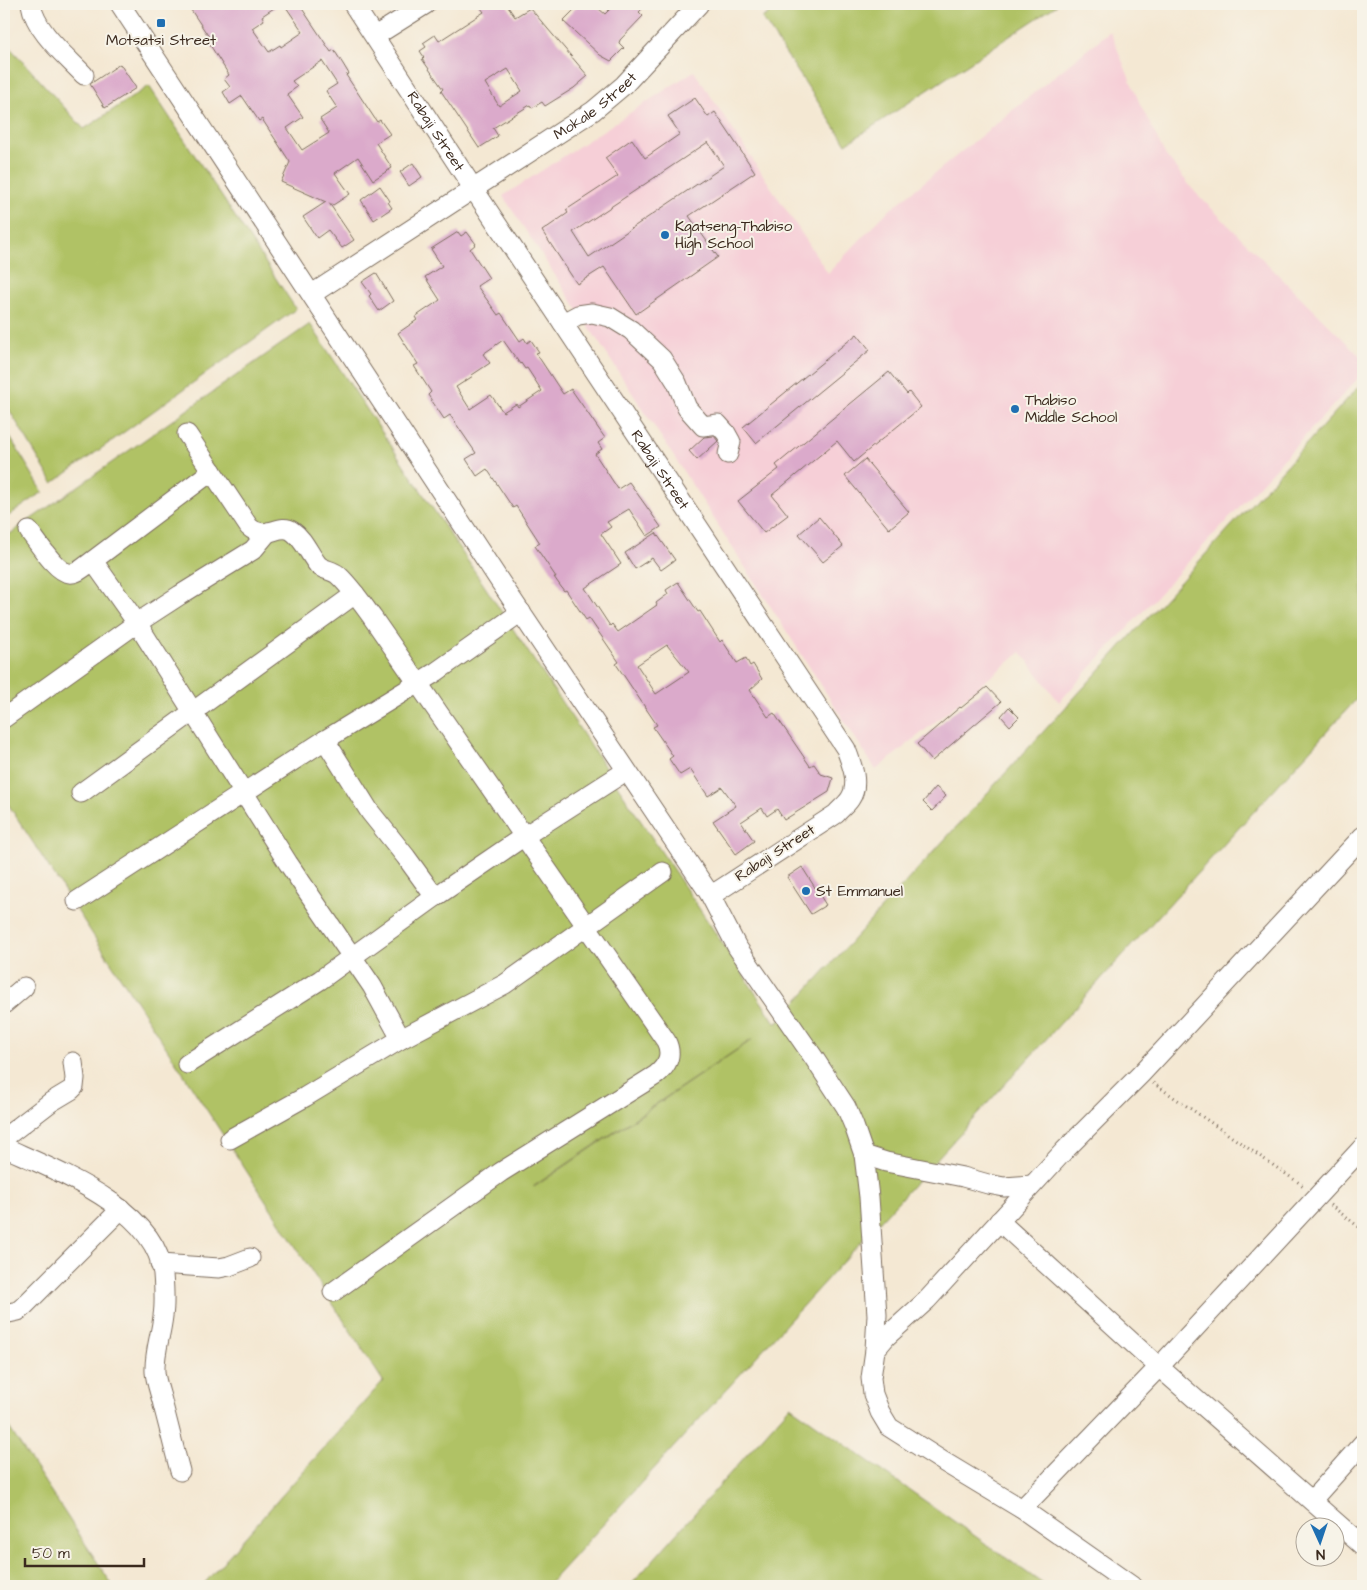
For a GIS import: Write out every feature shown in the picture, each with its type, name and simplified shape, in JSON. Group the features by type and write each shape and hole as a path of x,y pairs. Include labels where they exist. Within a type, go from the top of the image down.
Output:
{"street":[{"path":"30,4 32,13 40,28 84,75"},
{"path":"120,4 626,771 709,893 737,947 846,1107 864,1155 869,1197 877,1315 871,1378 873,1394 880,1412 889,1427 1022,1509 1132,1586"},
{"name":"Rabaji Street","path":"354,4 562,323 846,749 852,765 854,789 850,799 836,814 718,891 709,893"},
{"path":"375,36 426,4"},
{"name":"Mokale Street","path":"473,188 593,111 624,85 699,4"},
{"path":"312,294 473,188"},
{"path":"562,323 578,314 592,313 610,316 631,330 662,359 677,383 687,408 703,426 718,424 726,433 731,442 728,454"},
{"path":"187,434 249,527 255,532 284,529 292,531 320,567 333,571 346,582 666,1041 669,1052 669,1059 662,1070 501,1172 333,1292"},
{"path":"29,531 63,572 75,573 212,470"},
{"path":"4,718 138,623 253,550 268,532"},
{"path":"93,561 138,623 288,864 372,986 401,1039"},
{"path":"81,793 355,594"},
{"path":"78,901 325,740 418,683 521,612"},
{"path":"325,740 370,812 435,897"},
{"path":"187,1064 320,980 435,897 523,837 626,771"},
{"path":"875,1350 927,1300 1032,1185 1141,1074 1363,836"},
{"path":"230,1139 305,1097 401,1039 505,984 663,872"},
{"path":"4,1004 24,986"},
{"path":"4,1138 51,1102 71,1090 75,1084 73,1062"},
{"path":"4,1147 84,1184 121,1209 141,1229 152,1244 162,1274 164,1314 156,1352 155,1374 180,1471"},
{"path":"1022,1509 1159,1367 1363,1147"},
{"path":"864,1155 886,1162 1004,1187 1032,1185"},
{"path":"4,1314 18,1311 24,1306 121,1209"},
{"path":"999,1221 1159,1367 1363,1546"},
{"path":"160,1264 219,1268 250,1258"},
{"path":"1312,1500 1363,1443"}],"path":[{"path":"1141,1074 1319,1196 1363,1230"}],"shaded area":[{"name":"Thabiso Middle School","path":"1110,31 1140,104 1166,156 1195,192 1363,359 1363,373 1059,702 1021,652 876,770 503,196 694,71 828,273 886,213"}],"green space":[{"path":"784,4 1057,5 846,144 762,18"},
{"path":"4,41 84,129 149,86 296,309 53,483 4,401"},
{"path":"310,324 776,1024 1363,382 1363,692 547,1586 202,1586 383,1381 4,798 4,538","holes":["752,1040 534,1187 534,1186"]},
{"path":"4,427 43,492 4,519"},
{"path":"790,1406 1046,1586 630,1586"},
{"path":"4,1420 113,1586 4,1586"}],"building":[{"path":"202,4 280,4 262,16 264,20 252,28 269,52 280,45 281,47 303,32 284,4 299,4 331,52 334,50 349,74 346,75 377,122 380,120 390,134 376,143 392,168 373,180 358,157 335,173 350,194 333,205 329,203 354,240 342,248 328,230 317,238 303,217 326,202 281,182 290,162 262,119 259,121 242,96 230,104 223,92 230,87 224,79 229,75 210,45 213,43 191,10","holes":["322,61 337,84 326,91 337,108 320,119 329,133 302,150 287,128 303,117 287,94 297,87 292,81"]},
{"path":"478,4 506,4 515,17 530,8 588,76 574,88 545,106 542,102 532,108 530,105 493,128 498,136 479,148 441,91 443,89 422,59 424,57 420,51 426,47 423,43 435,35 439,41 484,12","holes":["508,69 522,91 499,106 485,83"]},
{"path":"580,4 593,4 605,14 615,4 647,4 639,12 643,16 620,40 619,43 624,48 611,61 600,55 563,21"},
{"path":"120,64 136,88 105,108 90,84"},
{"path":"695,98 708,117 715,112 755,172 689,216 718,257 636,314 604,267 577,284 542,231 568,213 566,210 618,176 605,158 632,139 645,158 680,134 668,116","holes":["708,142 724,166 589,257 573,232"]},
{"path":"413,163 422,177 409,186 400,172"},
{"path":"380,186 390,201 388,202 392,208 374,220 361,200"},
{"path":"458,232 461,236 467,232 476,244 470,249 489,278 477,286 498,315 501,313 520,341 524,338 527,343 531,340 539,352 536,353 563,394 571,389 605,438 598,443 602,449 595,454 618,489 629,482 661,527 647,536 629,509 607,522 611,527 601,534 621,564 585,588 610,626 612,624 618,632 657,605 656,603 668,594 666,590 678,582 737,663 746,658 750,666 753,664 762,679 750,690 768,717 774,713 810,766 814,764 821,774 833,778 829,792 784,820 777,809 767,816 762,808 741,822 754,841 736,854 713,821 736,806 722,787 708,796 690,769 680,775 669,759 673,756 653,727 657,725 616,664 619,662 589,618 586,620 566,590 564,591 554,577 556,577 535,546 540,543 516,506 513,508 487,469 477,476 466,459 476,453 450,415 444,419 428,395 431,392 414,366 418,364 398,333 417,320 415,317 440,300 425,277 442,266 431,249","holes":["503,340 520,364 525,369 527,368 542,391 518,407 516,404 503,412 491,395 470,409 456,387 490,363 483,354","667,645 689,672 656,694 637,665"]},
{"path":"376,273 393,301 379,311 369,296 371,294 362,282"},
{"path":"857,334 870,350 756,443 743,427"},
{"path":"889,372 907,394 909,392 921,407 854,462 837,441 772,495 788,515 764,533 738,501 779,469 776,465"},
{"path":"714,436 718,441 697,460 689,451 704,437"},
{"path":"865,459 909,512 889,529 845,476"},
{"path":"819,517 843,546 823,562 799,534"},
{"path":"656,533 675,560 661,570 652,558 635,569 625,553"},
{"path":"987,687 1001,702 932,761 917,744 960,707"},
{"path":"1009,707 1019,717 1010,726 1001,716"},
{"path":"936,787 946,796 932,811 923,802"},
{"name":"St Emmanuel","path":"802,867 826,905 811,914 787,877"}],"place":[{"name":"Motsatsi Street","path":"161,23"},
{"name":"Kgatseng-Thabiso High School","path":"665,235"},
{"name":"Thabiso Middle School","path":"1015,409"},
{"name":"St Emmanuel","path":"806,891"}]}
